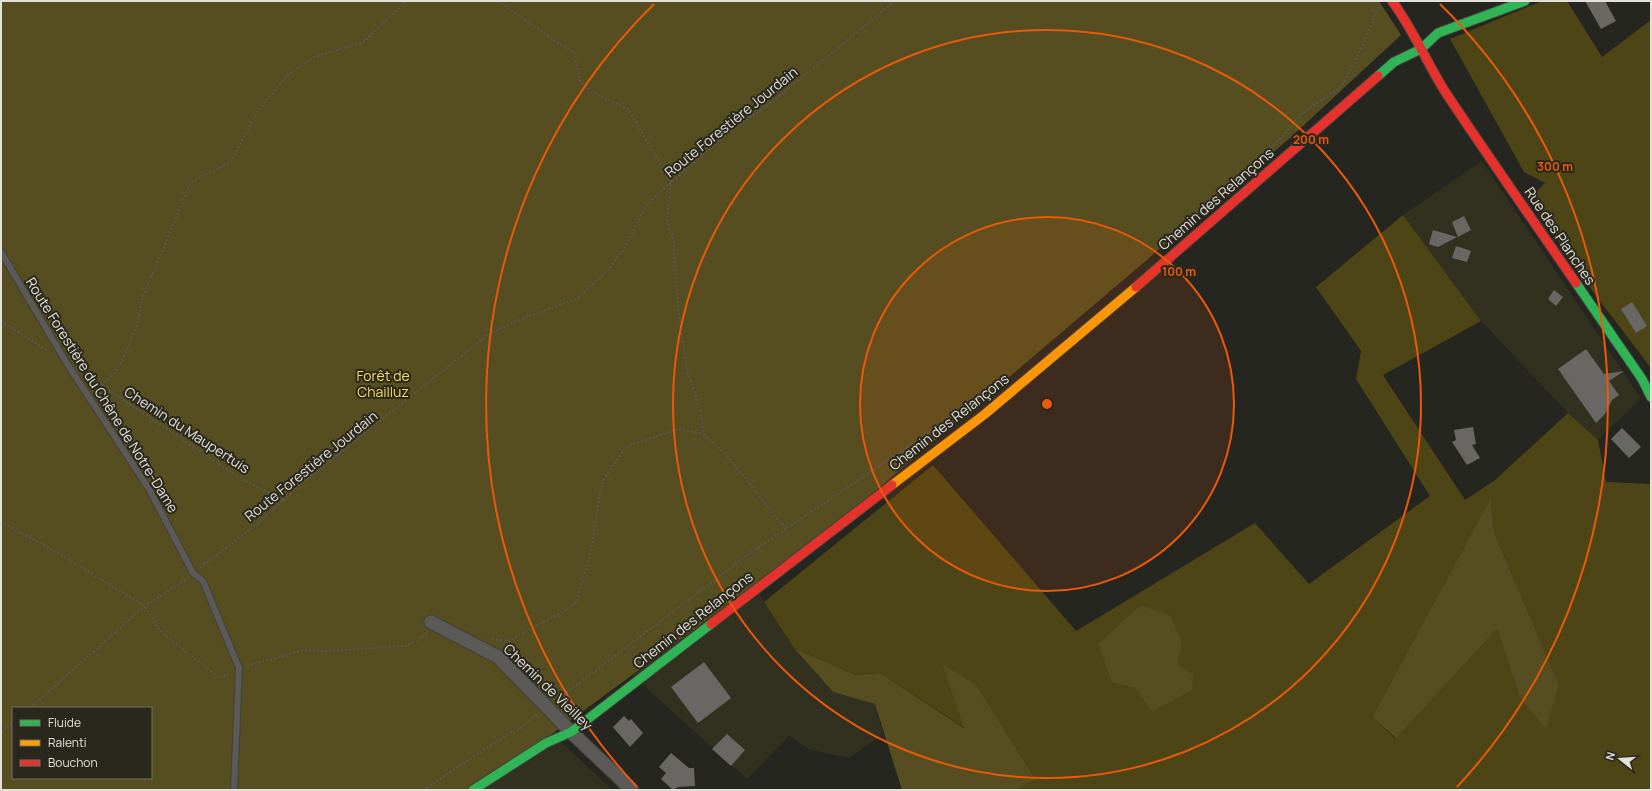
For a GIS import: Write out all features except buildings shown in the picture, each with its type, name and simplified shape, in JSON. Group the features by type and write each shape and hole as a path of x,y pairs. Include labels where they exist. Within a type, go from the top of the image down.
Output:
{"street":[{"name":"Rue des Planches","path":"1392,1 1404,17 1435,75 1464,120 1642,379 1651,397"},
{"name":"Chemin des Relançons","path":"473,790 546,743 571,732 985,414 1135,288 1394,62 1421,49 1438,33 1524,1"},
{"name":"Chemin de Vieilley","path":"430,628 498,657 571,732 632,790"}],"lane":[{"name":"Route Forestière du Chêne de Notre-Dame","path":"1,252 66,362 149,489 193,573 203,581 239,668"},
{"path":"234,790 239,668"}],"path":[{"path":"102,386 113,375 123,359 136,329 143,297 191,182 231,162 257,112 288,76 314,57 364,42 406,1"},
{"path":"498,1 552,39 574,52 580,81 590,91 628,109 671,182 667,219 670,234 673,235 678,307 687,371 697,400 703,434"},
{"name":"Route Forestière Jourdain","path":"31,707 145,606 181,584 258,523 307,479 489,334 512,323 578,298 609,269 625,247 646,206 671,182 729,132 771,103 895,1"},
{"path":"1244,172 1283,136 1301,114 1342,86 1364,42 1381,1"},
{"path":"1,320 66,362"},
{"name":"Chemin du Maupertuis","path":"84,374 243,480 284,500"},
{"path":"423,790 511,732 514,733 746,556 919,439 956,416"},
{"path":"492,639 508,641 564,611 576,602 591,553 600,493 605,477 626,447 678,429 703,434 725,453 779,521 788,529"},
{"path":"1,522 56,552 145,606 160,631 219,678 239,668 304,650 326,651 406,646 430,628"},
{"path":"1,732 12,723"}],"shaded area":[{"path":"1542,1 1567,1 1602,57 1651,20 1651,368 1584,280 1530,198 1545,183 1524,172 1450,39"},
{"path":"1482,161 1641,398 1598,440 1568,413 1481,321 1403,215"},
{"path":"1403,215 1481,321 1383,375 1465,500 1494,481 1568,413 1598,440 1606,482 1651,484 1651,790 1015,790 1034,779 965,728 880,673 856,675 794,648 764,602 933,465 1076,631 1255,523 1309,584 1430,496 1356,379 1361,351 1316,287","holes":["1491,499 1494,532 1559,685 1519,696 1497,629 1395,738 1372,717"]},
{"path":"754,586 794,648 833,692 875,704 883,734 849,758 810,750 789,736 747,779 632,675"},
{"path":"552,734 613,790 466,790"}],"green space":[{"name":"Forêt de Chailluz","path":"1,1 1379,1 1401,35 1290,138 832,528 552,734 466,790 1,790"},
{"path":"1491,498 1494,532 1559,685 1546,729 1519,696 1497,629 1396,738 1372,717"},
{"path":"1141,605 1171,616 1182,643 1177,664 1193,674 1192,690 1152,712 1136,688 1112,682 1098,644"},
{"path":"794,648 856,675 880,673 964,728 942,664 976,685 1035,779 1015,790 902,790 875,704 833,692"}],"traffic: fast":[{"path":"1378,76 1394,62 1421,49 1438,33 1525,1"},
{"path":"1576,283 1642,379 1651,397"},
{"path":"473,790 546,743 571,732 711,624"}],"traffic: slow":[{"path":"892,485 985,414 1136,287"}],"traffic: jam":[{"path":"1392,1 1400,12 1444,90 1576,283"},
{"path":"1136,287 1378,76"},
{"path":"711,624 892,485"}]}
